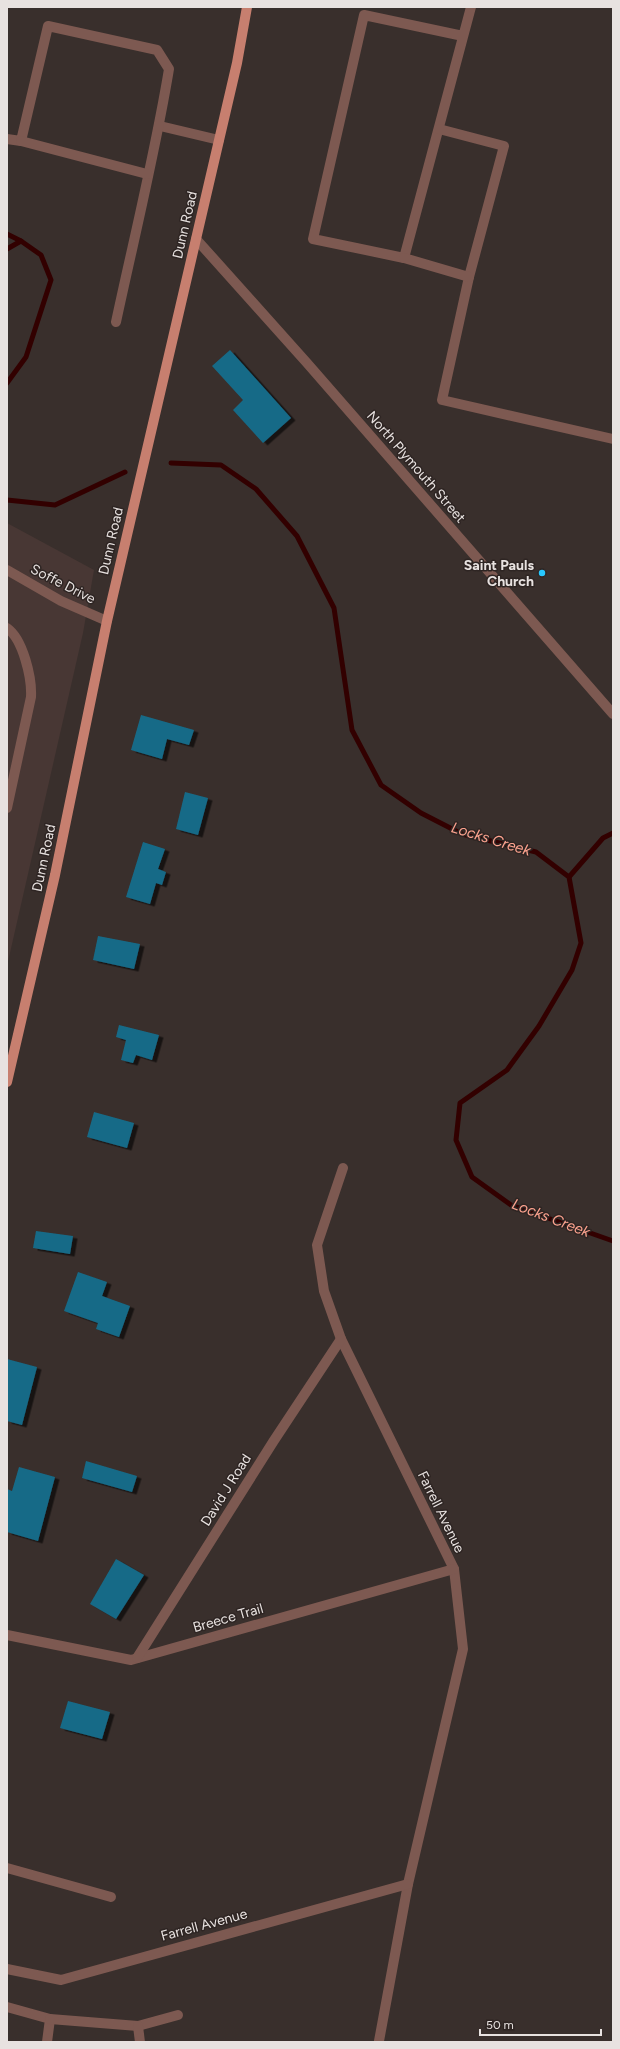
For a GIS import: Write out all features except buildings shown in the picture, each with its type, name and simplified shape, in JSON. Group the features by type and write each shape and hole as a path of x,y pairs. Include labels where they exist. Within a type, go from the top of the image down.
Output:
{"main road":[{"name":"Dunn Road","path":"7,1082 55,875 107,621 219,140 247,7"}],"street":[{"path":"404,258 471,7"},
{"path":"463,36 364,15 313,238 404,258 469,277"},
{"path":"21,141 48,26 157,50 169,69 160,126 147,174 116,322"},
{"path":"160,126 219,140"},
{"path":"438,129 504,146 469,277 442,400 613,439"},
{"path":"7,138 147,174"},
{"name":"North Plymouth Street","path":"196,239 307,363 613,714"},
{"name":"Soffe Drive","path":"7,570 61,601 107,621"},
{"path":"7,628 15,635 31,677 32,686 31,697 7,808"},
{"name":"Farrell Avenue","path":"343,1168 317,1245 324,1291 341,1339 454,1569 463,1649 408,1884 379,2042"},
{"name":"David J Road","path":"137,1658 273,1442 341,1339"},
{"name":"Breece Trail","path":"7,1635 131,1660 454,1569"},
{"path":"7,1868 112,1897"},
{"name":"Farrell Avenue","path":"7,1969 61,1980 408,1884"},
{"path":"7,2007 50,2020 138,2026 178,2014"},
{"path":"47,2042 50,2020"},
{"path":"138,2026 140,2042"}],"shaded area":[{"path":"7,523 94,570 83,633 7,966"}],"waterway":[{"path":"7,234 21,241"},
{"name":"Locks Creek","path":"7,249 21,241 41,255 51,280 26,357 7,383"},
{"name":"Locks Creek","path":"171,463 221,465 256,489 297,536 334,608 352,730 381,785 421,813 462,834 536,852 569,877 581,943 572,970 539,1026 507,1070 460,1103 456,1140 472,1177 511,1205 613,1241"},
{"name":"Locks Creek","path":"7,500 55,505 125,472"},
{"path":"569,877 603,838 613,833"}],"place":[{"name":"Saint Pauls Church","path":"542,573"}]}
